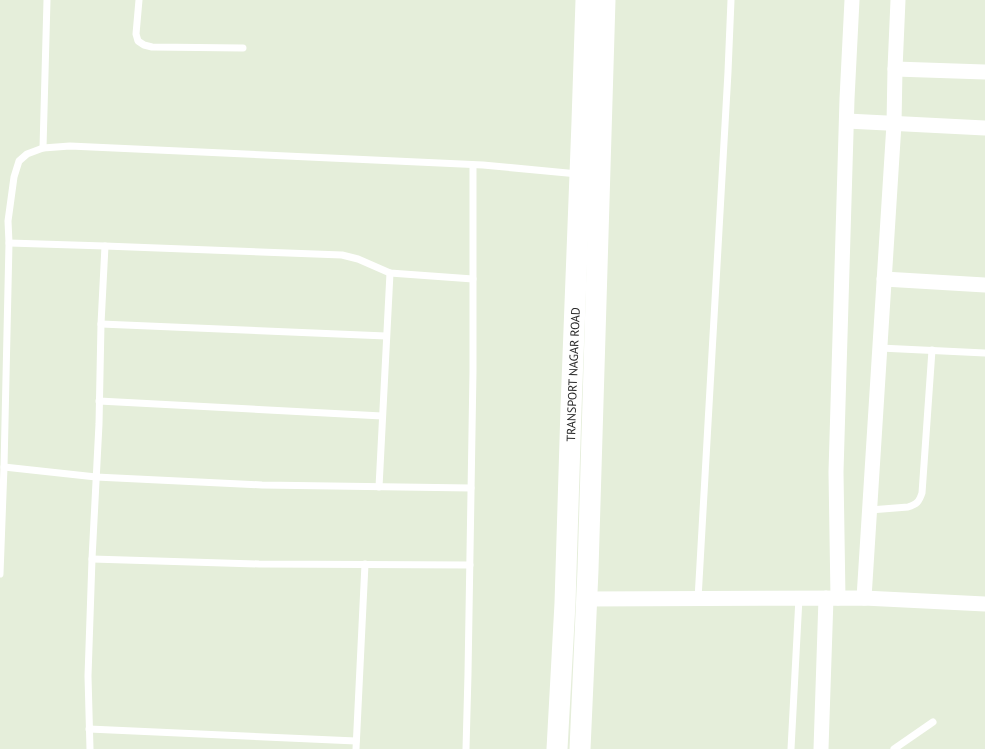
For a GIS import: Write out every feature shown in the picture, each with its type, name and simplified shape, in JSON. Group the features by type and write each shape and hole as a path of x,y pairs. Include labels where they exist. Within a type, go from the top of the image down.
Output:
{"main road":[{"name":"TRANSPORT NAGAR ROAD","path":"557,749 565,603 570,416 586,0"},
{"name":"TRANSPORT NAGAR ROAD","path":"580,749 605,0"}],"street":[{"path":"821,749 832,598 852,0"},
{"path":"864,598 894,124 898,0"},
{"path":"895,69 985,72"},
{"path":"847,121 985,128"},
{"path":"884,279 985,285"},
{"path":"586,599 864,598 985,604"}],"lane":[{"path":"43,148 47,0"},
{"path":"138,0 136,34 138,41 144,45 152,47 244,48"},
{"path":"698,599 731,0"},
{"path":"0,574 4,467 9,243 8,222 14,177 19,161 27,154 43,148 70,146 473,165 580,174"},
{"path":"466,749 473,371 473,165"},
{"path":"0,223 8,222"},
{"path":"9,243 342,256 358,259 390,272 473,279"},
{"path":"90,749 88,676 105,246"},
{"path":"379,487 390,272"},
{"path":"101,324 386,336"},
{"path":"880,348 985,353"},
{"path":"870,510 908,507 919,501 922,493 932,350"},
{"path":"99,401 382,416"},
{"path":"4,467 96,477 262,485 471,488"},
{"path":"92,559 259,564 470,565"},
{"path":"356,749 365,564"},
{"path":"790,749 799,598"},
{"path":"894,749 933,722"},
{"path":"89,729 356,741"}]}
